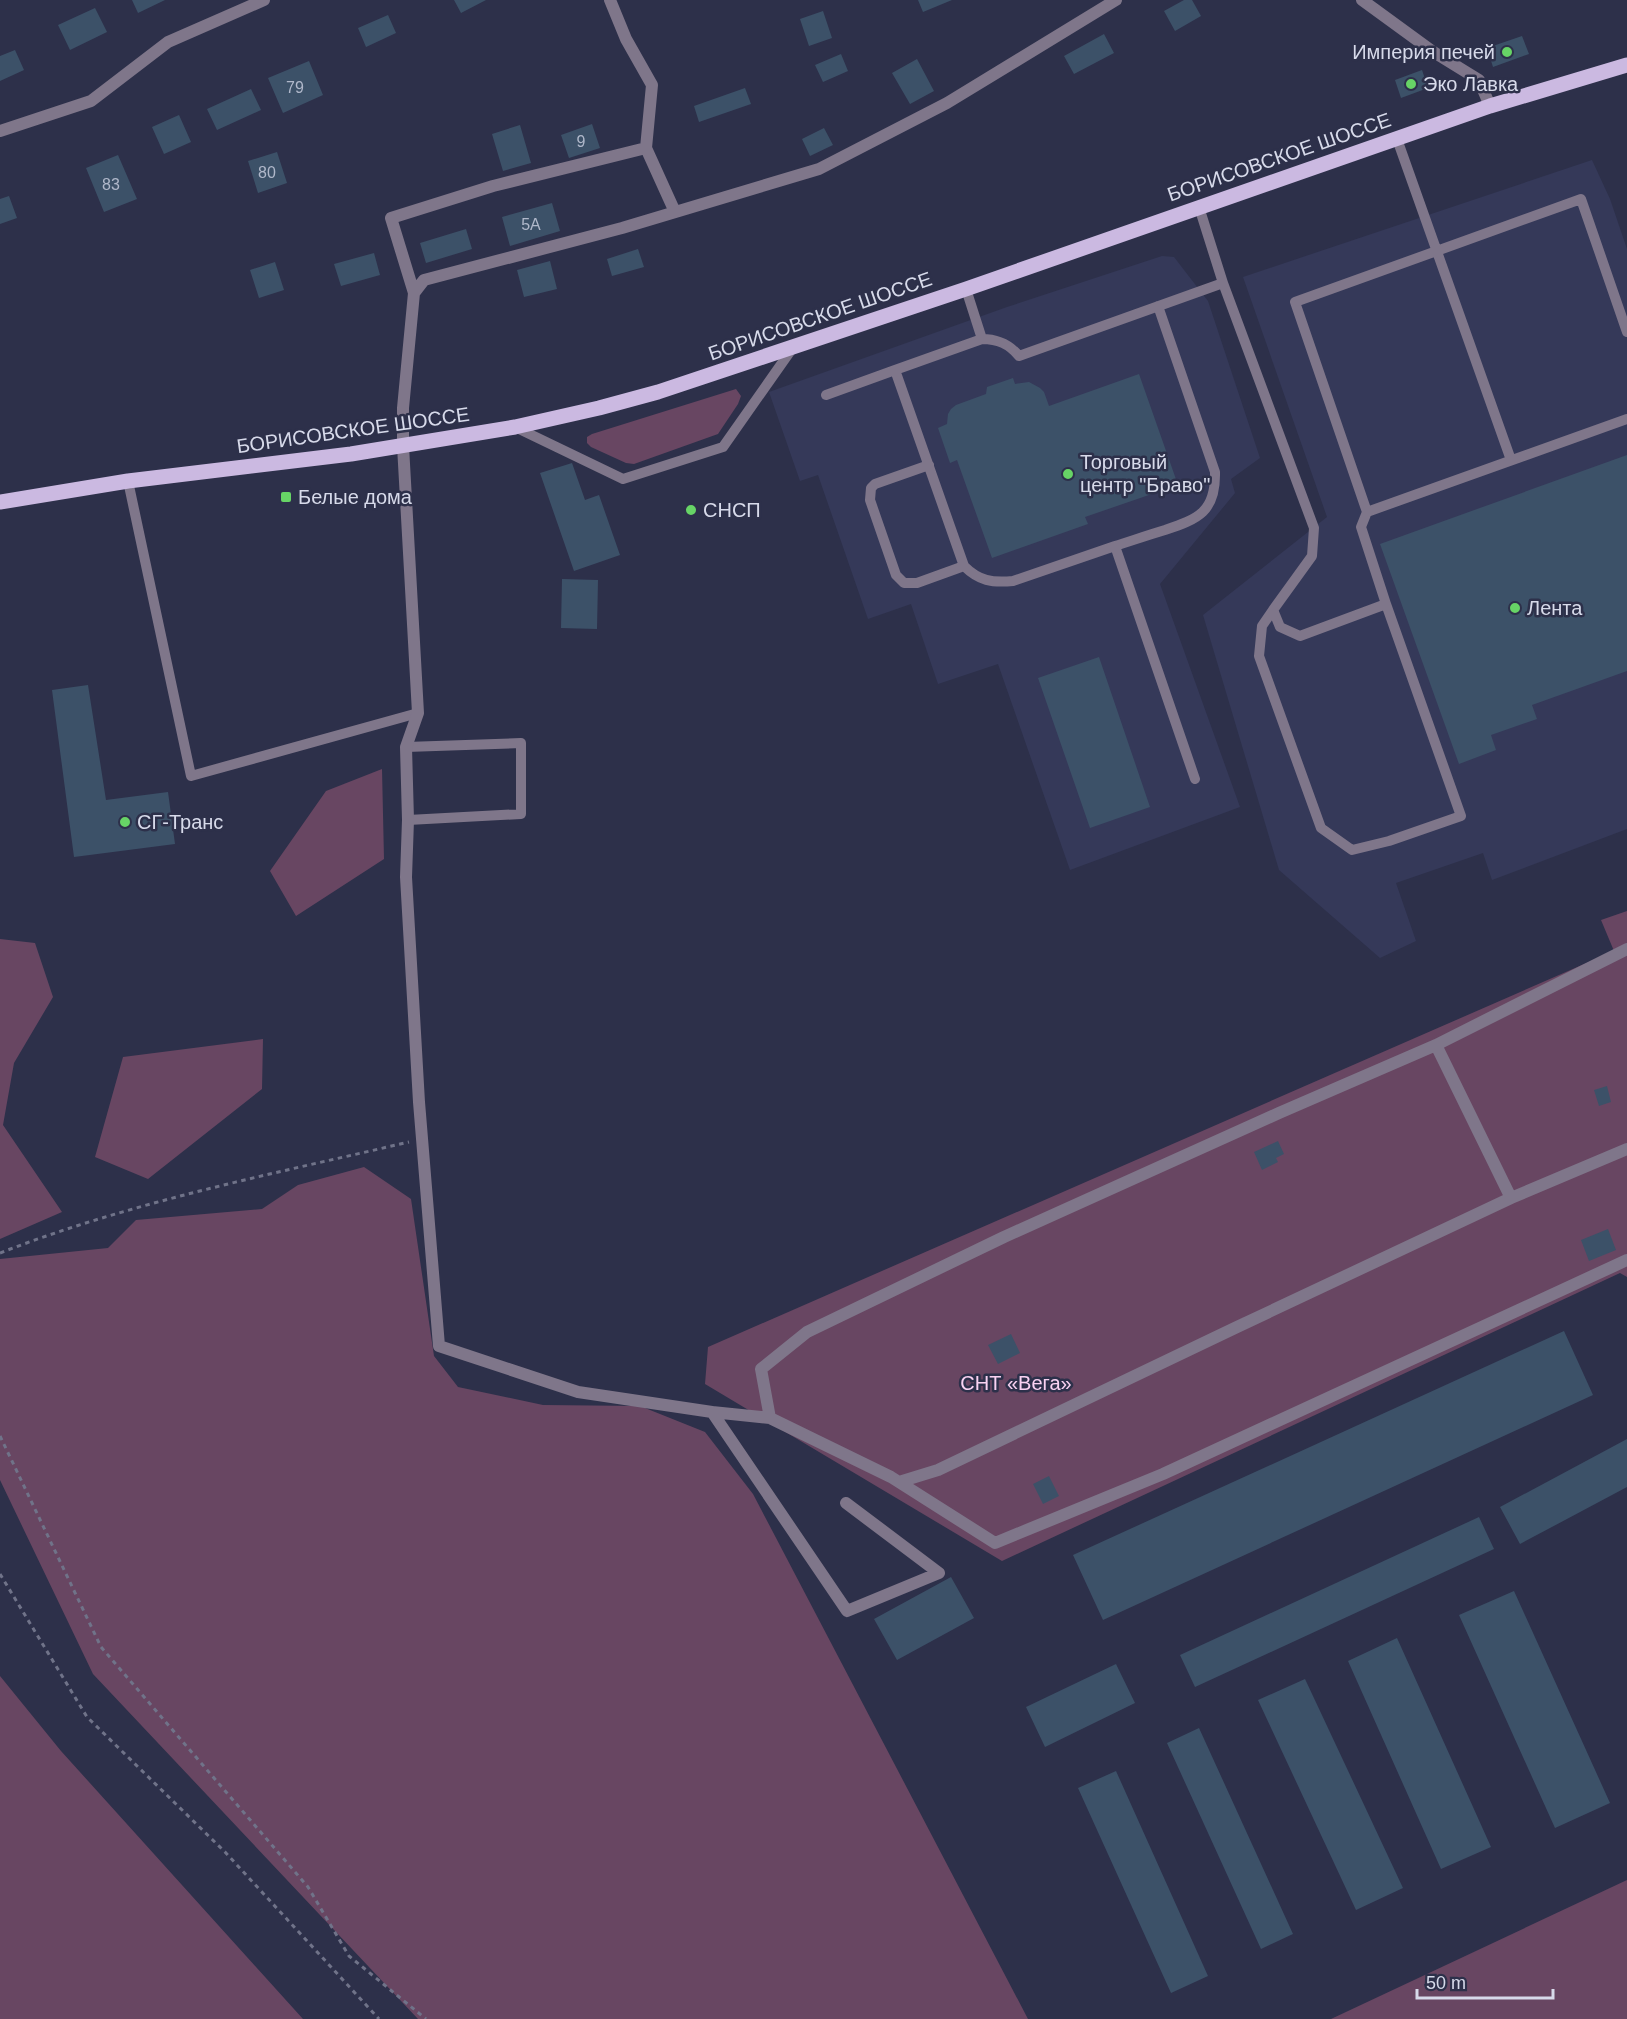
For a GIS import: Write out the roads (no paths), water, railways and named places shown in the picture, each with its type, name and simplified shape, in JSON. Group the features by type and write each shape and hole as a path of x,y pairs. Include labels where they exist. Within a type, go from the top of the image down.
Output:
{"main road":[{"name":"БОРИСОВСКОЕ ШОССЕ","path":"0,502 128,481 403,446 514,427 599,408 658,392 966,289 1490,106 1627,65"}],"street":[{"path":"0,131 90,101 168,42 264,0"},
{"path":"610,0 626,39 652,85 646,148 675,212"},
{"path":"414,293 424,280 611,231 819,169 947,103 1116,0"},
{"path":"1362,0 1432,51 1479,80 1490,106"},
{"path":"646,148 493,186 391,218 414,293 403,408 403,446 418,713 405,747 408,820 406,877 422,1139 439,1346 578,1392 712,1412 770,1418 899,1482 995,1543 1163,1474 1627,1260"},
{"path":"770,1418 761,1370 807,1332 1025,1227 1436,1045 1627,949"},
{"path":"1436,1045 1511,1198"},
{"path":"899,1482 938,1470 1237,1326 1511,1198 1627,1149"},
{"path":"712,1412 847,1611 939,1573 846,1503"}],"lane":[{"path":"1397,139 1511,460"},
{"path":"1200,207 1223,283 1314,528 1312,556 1262,626 1259,656 1321,828 1352,850 1389,841 1461,816 1361,527 1367,512 1295,302 1581,199 1627,332"},
{"path":"826,395 982,339 994,339 1004,343 1019,356 1223,283"},
{"path":"966,289 982,339"},
{"path":"895,370 964,566 982,580 996,583 1013,581 1194,520 1205,510 1212,497 1215,472 1158,306"},
{"path":"514,427 623,479 723,447 794,346"},
{"path":"1367,512 1627,419"},
{"path":"929,465 875,484 869,494 873,510 896,575 904,583 917,583 964,566"},
{"path":"128,481 191,776 418,713"},
{"path":"1115,546 1195,780"},
{"path":"1273,610 1280,627 1300,636 1386,604"},
{"path":"405,747 521,743 521,814 408,820"}],"place":[{"name":"Империя печей","path":"1507,52"},
{"name":"Эко Лавка","path":"1411,84"},
{"name":"Торговый центр \"Браво\"","path":"1068,474"},
{"name":"Белые дома","path":"286,497"},
{"name":"СНСП","path":"691,510"},
{"name":"Лента","path":"1515,608"},
{"name":"СГ-Транс","path":"125,822"}],"park label":[{"name":"СНТ «Вега»","path":"1016,1383"}]}
